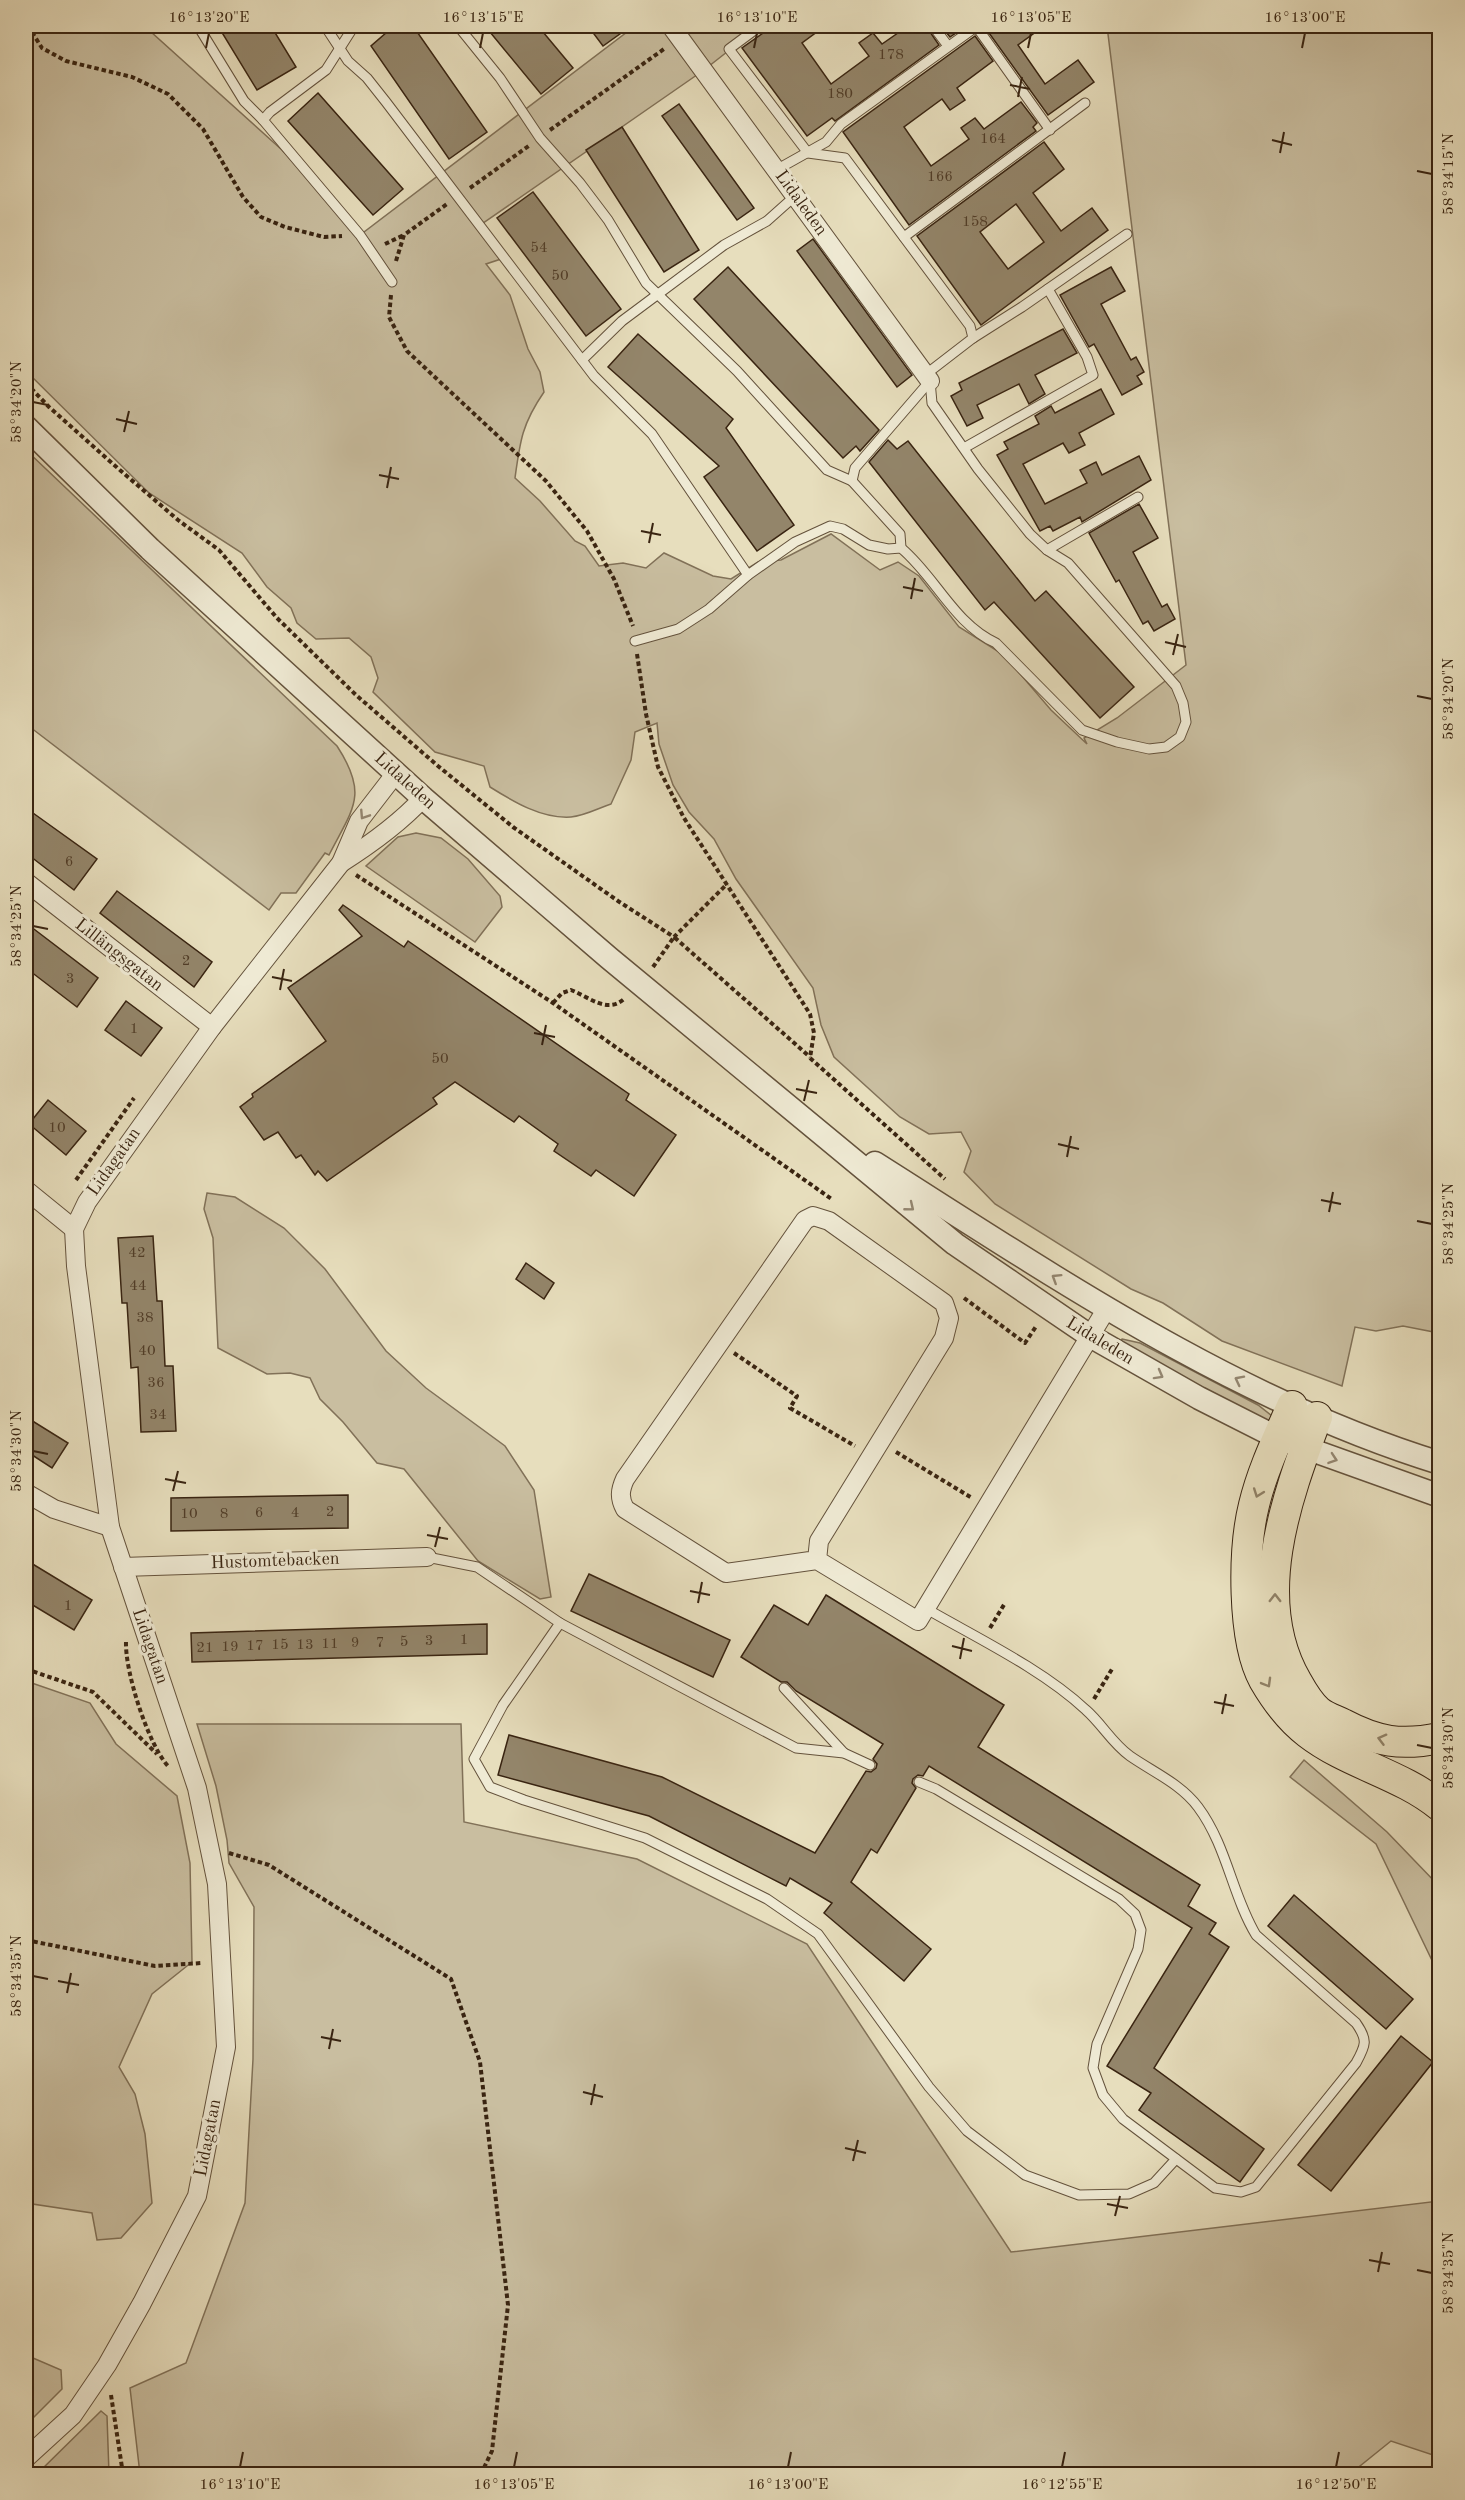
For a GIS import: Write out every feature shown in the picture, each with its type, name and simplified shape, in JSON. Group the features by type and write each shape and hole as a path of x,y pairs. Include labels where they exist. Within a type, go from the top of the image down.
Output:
{"highway":[{"path":"1304,1412 1291,1443 1254,1503 1249,1533 1246,1589 1252,1645 1263,1679 1282,1707 1306,1732 1339,1755 1400,1783 1440,1806"},
{"path":"1291,1443 1276,1563 1274,1599 1277,1634 1289,1668 1303,1692 1318,1711 1360,1733 1388,1742 1416,1743 1440,1737"}],"street":[{"name":"Lidaleden","path":"676,31 928,378"},
{"name":"Lidaleden","path":"26,427 150,549 423,798 609,958 955,1244 1048,1310 1199,1398 1291,1443 1440,1496"},
{"name":"Lidagatan","path":"348,868 359,822 396,772"},
{"name":"Lidagatan","path":"26,2458 73,2415 107,2365 197,2196 226,2047 217,1884 194,1777 110,1527 76,1266 74,1229 87,1202 113,1163 212,1027 348,868 423,798"},
{"name":"Lillängsgatan","path":"26,882 212,1027"},
{"name":"Lidaleden","path":"801,1116 1170,1345 1304,1412 1440,1463"},
{"path":"26,1190 74,1229"},
{"path":"817,1560 819,1541 944,1338 949,1318 944,1303 830,1221 813,1216 805,1220 620,1489 621,1501 625,1509 726,1573 817,1560 918,1621 1107,1308"},
{"path":"26,1493 54,1509 110,1527"},
{"name":"Hustomtebacken","path":"123,1568 427,1557"}],"lane":[{"path":"198,26 244,101 360,235 392,282"},
{"path":"325,26 348,61 367,78 594,376 652,434 748,575"},
{"path":"262,120 326,69 354,26"},
{"path":"458,26 500,78 540,138 608,220 646,283 737,371 828,470 852,481 900,534 901,548"},
{"path":"760,26 729,49 808,153 845,158 970,326 973,338"},
{"path":"933,26 948,46"},
{"path":"776,170 826,142 841,124 977,26 1050,130"},
{"path":"904,237 1085,103"},
{"path":"582,360 622,321 724,245 767,221 795,196"},
{"path":"852,481 855,468 928,378 973,338 1126,234"},
{"path":"964,448 1093,375 1086,357 1048,289"},
{"path":"635,641 678,628 709,609 748,575 795,542 830,526 843,529 869,545 888,549 901,548 917,561 963,619 982,636 996,643 1082,730 1149,750 1166,747 1180,737 1186,723 1183,703 1176,686 1068,562 1047,549 1030,534 932,403 928,378"},
{"path":"1047,549 1138,497"},
{"path":"427,1557 477,1567 560,1623 796,1748 844,1753 870,1764"},
{"path":"919,1782 1119,1899 1135,1914 1141,1930 1138,1949 1097,2044 1093,2068 1104,2095 1123,2119 1215,2188 1240,2192 1256,2187 1356,2063 1364,2049 1365,2036 1356,2023 1256,1935 1247,1919 1214,1832 1197,1806 1174,1784 1128,1755 1106,1734 1087,1710 1035,1672 925,1608"},
{"path":"560,1623 503,1705 474,1759 490,1787 645,1838 767,1899 818,1934 944,2105 967,2131 1025,2175 1079,2195 1129,2194 1154,2182 1176,2159"},
{"path":"784,1688 844,1753"}],"path":[{"path":"28,26 42,48 66,61 95,66 132,77 168,94 203,129 243,197 261,217 285,227 324,237 360,235 385,244 404,235 540,138 676,31"},
{"path":"404,235 394,267 389,317 407,351 546,481 587,531 614,579 633,628 646,714 658,767 684,818 810,1014 814,1033 810,1058"},
{"path":"26,382 49,407 121,471 178,520 219,550 278,618 348,688 438,766 513,827 618,901 674,937 948,1181"},
{"path":"348,868 553,1003 835,1202"},
{"path":"653,967 674,937 727,884"},
{"path":"553,1003 562,993 571,990 604,1006 618,1005 627,997"},
{"path":"959,1294 1025,1343 1048,1310"},
{"path":"720,1343 797,1396 790,1408 987,1506"},
{"path":"982,1641 1005,1602"},
{"path":"26,1669 93,1692 158,1755"},
{"path":"1087,1710 1112,1670"},
{"path":"211,1853 229,1853 269,1865 451,1979 480,2062 508,2306 492,2451 481,2475"},
{"path":"26,1940 155,1966 210,1963"},
{"path":"107,2365 123,2475"}],"shaded area":[{"path":"26,26 107,26 151,32 282,150 360,235 635,26 760,26 704,70 479,226 504,258 486,264 510,295 528,349 540,372 544,392 526,424 515,478 540,501 575,541 585,546 599,566 623,563 646,568 664,553 713,576 731,579 758,562 781,560 831,534 880,570 898,562 919,576 959,627 1004,655 1051,710 1087,744 1084,738 1117,718 1186,665 1107,26 1439,26 1439,1333 1403,1326 1376,1331 1355,1327 1342,1386 1222,1341 1163,1303 1131,1289 995,1204 964,1172 971,1151 961,1132 929,1134 900,1117 834,1057 821,1025 813,988 736,879 714,839 689,812 673,785 659,744 657,723 635,732 631,760 611,804 571,817 549,815 529,808 490,787 484,766 435,752 373,692 378,678 371,657 349,638 316,639 297,623 291,608 267,587 242,553 149,493 26,371"},
{"path":"26,450 337,746 347,763 355,790 351,813 345,825 329,855 325,853 296,893 281,893 269,910 26,724"},
{"path":"416,833 441,838 468,859 500,896 502,907 475,942 366,866 398,837"},
{"path":"207,1193 235,1197 284,1228 325,1269 386,1351 426,1388 505,1446 534,1490 551,1597 540,1599 478,1561 404,1469 377,1463 343,1422 320,1399 310,1378 290,1373 267,1374 218,1348 213,1238 204,1209"},
{"path":"1122,1339 1140,1343 1258,1405 1272,1416 1269,1423 1120,1343"},
{"path":"26,1681 90,1703 116,1744 177,1796 190,1863 192,1962 152,1994 119,2067 135,2094 145,2134 152,2203 121,2238 97,2240 92,2213 26,2203"},
{"path":"197,1724 461,1724 464,1822 637,1859 807,1944 1011,2252 1439,2201 1439,2457 1391,2441 1350,2474 140,2474 130,2388 186,2363 245,2203 253,2059 254,1907 229,1863 227,1840 216,1786"},
{"path":"1304,1760 1387,1832 1439,1886 1439,1975 1376,1844 1290,1777"},
{"path":"26,2355 61,2370 62,2389 26,2425"},
{"path":"101,2411 107,2416 109,2474 37,2474"}],"building":[{"path":"218,26 271,26 296,67 257,90"},
{"path":"394,26 413,26 487,132 449,159 371,46"},
{"path":"485,26 538,26 573,68 541,94"},
{"path":"588,26 631,26 603,46"},
{"path":"773,26 825,26 802,43 831,84 869,56 859,43 873,33 882,44 908,26 926,26 939,45 835,121 832,118 807,136 742,48"},
{"path":"941,26 966,26 950,37"},
{"path":"984,26 1044,26 1018,45 1045,84 1078,60 1094,82 1048,115"},
{"path":"975,36 993,61 957,88 965,100 950,110 942,99 904,127 931,166 969,139 961,128 975,118 984,129 1021,102 1037,123 1033,127 1036,131 909,225 843,132"},
{"path":"318,93 403,189 373,215 288,121"},
{"path":"679,104 754,208 737,220 662,116"},
{"path":"622,127 699,250 664,272 586,150"},
{"path":"1044,142 1064,169 1033,193 1061,231 1092,208 1108,230 981,325 917,236","holes":["1016,204 1044,242 1008,269 980,232"]},
{"path":"533,192 621,309 586,336 497,218"},
{"path":"813,239 912,375 897,387 797,251"},
{"path":"728,267 879,430 860,451 856,446 843,458 694,299"},
{"path":"1111,267 1125,291 1101,304 1131,360 1136,357 1144,372 1137,376 1142,384 1122,395 1094,344 1089,347 1060,295"},
{"path":"1063,329 1077,353 1035,375 1045,394 1029,404 1019,384 977,405 983,418 967,426 951,396 962,390 959,383"},
{"path":"638,334 733,419 726,428 794,525 757,551 704,477 719,466 608,367"},
{"path":"1101,389 1114,414 1079,433 1085,445 1069,453 1063,443 1023,464 1045,504 1087,483 1080,470 1096,462 1102,475 1139,456 1151,480 1082,522 1080,517 1053,531 1050,526 1040,531 997,455 1008,449 1004,442 1039,424 1035,416 1051,406 1055,413"},
{"path":"888,440 897,449 908,441 1035,601 1046,591 1134,687 1100,718 994,602 985,610 869,462"},
{"path":"1139,504 1158,538 1133,552 1162,607 1167,604 1175,619 1154,631 1148,621 1143,624 1119,580 1116,582 1089,533"},
{"path":"26,808 97,859 74,890 26,853"},
{"path":"117,891 212,962 194,987 100,913"},
{"path":"343,905 404,947 408,941 629,1094 626,1100 676,1135 634,1196 596,1170 591,1176 554,1151 558,1144 519,1116 514,1122 455,1082 433,1098 437,1104 327,1181 318,1171 315,1175 301,1155 296,1158 278,1132 264,1140 240,1107 253,1097 252,1094 326,1041 288,988 362,936 339,910"},
{"path":"26,923 98,978 77,1007 26,968"},
{"path":"126,1001 162,1028 141,1056 105,1030"},
{"path":"48,1100 86,1131 66,1155 29,1124"},
{"path":"153,1236 157,1301 162,1301 165,1366 173,1366 176,1431 141,1432 138,1367 131,1368 127,1303 122,1303 118,1238"},
{"path":"526,1263 554,1283 544,1299 516,1279"},
{"path":"26,1417 68,1443 52,1468 26,1451"},
{"path":"348,1495 348,1528 171,1531 171,1498"},
{"path":"26,1560 92,1600 74,1630 26,1601"},
{"path":"589,1574 730,1640 713,1677 571,1611"},
{"path":"826,1595 1004,1705 978,1747 1200,1885 1188,1906 1216,1923 1209,1934 1229,1947 1154,2068 1264,2149 1240,2182 1139,2110 1151,2093 1107,2066 1192,1928 929,1766 923,1776 918,1775 913,1779 912,1783 916,1788 877,1853 871,1849 851,1882 931,1949 904,1981 824,1913 832,1903 790,1878 786,1886 649,1816 498,1775 509,1735 662,1777 815,1853 866,1771 871,1772 876,1768 877,1764 873,1759 883,1744 796,1691 787,1682 781,1682 741,1657 774,1605 808,1625"},
{"path":"487,1624 487,1654 192,1662 191,1633"},
{"path":"1294,1895 1413,1999 1386,2029 1268,1926"},
{"path":"1401,2036 1433,2062 1331,2191 1298,2165"}]}
